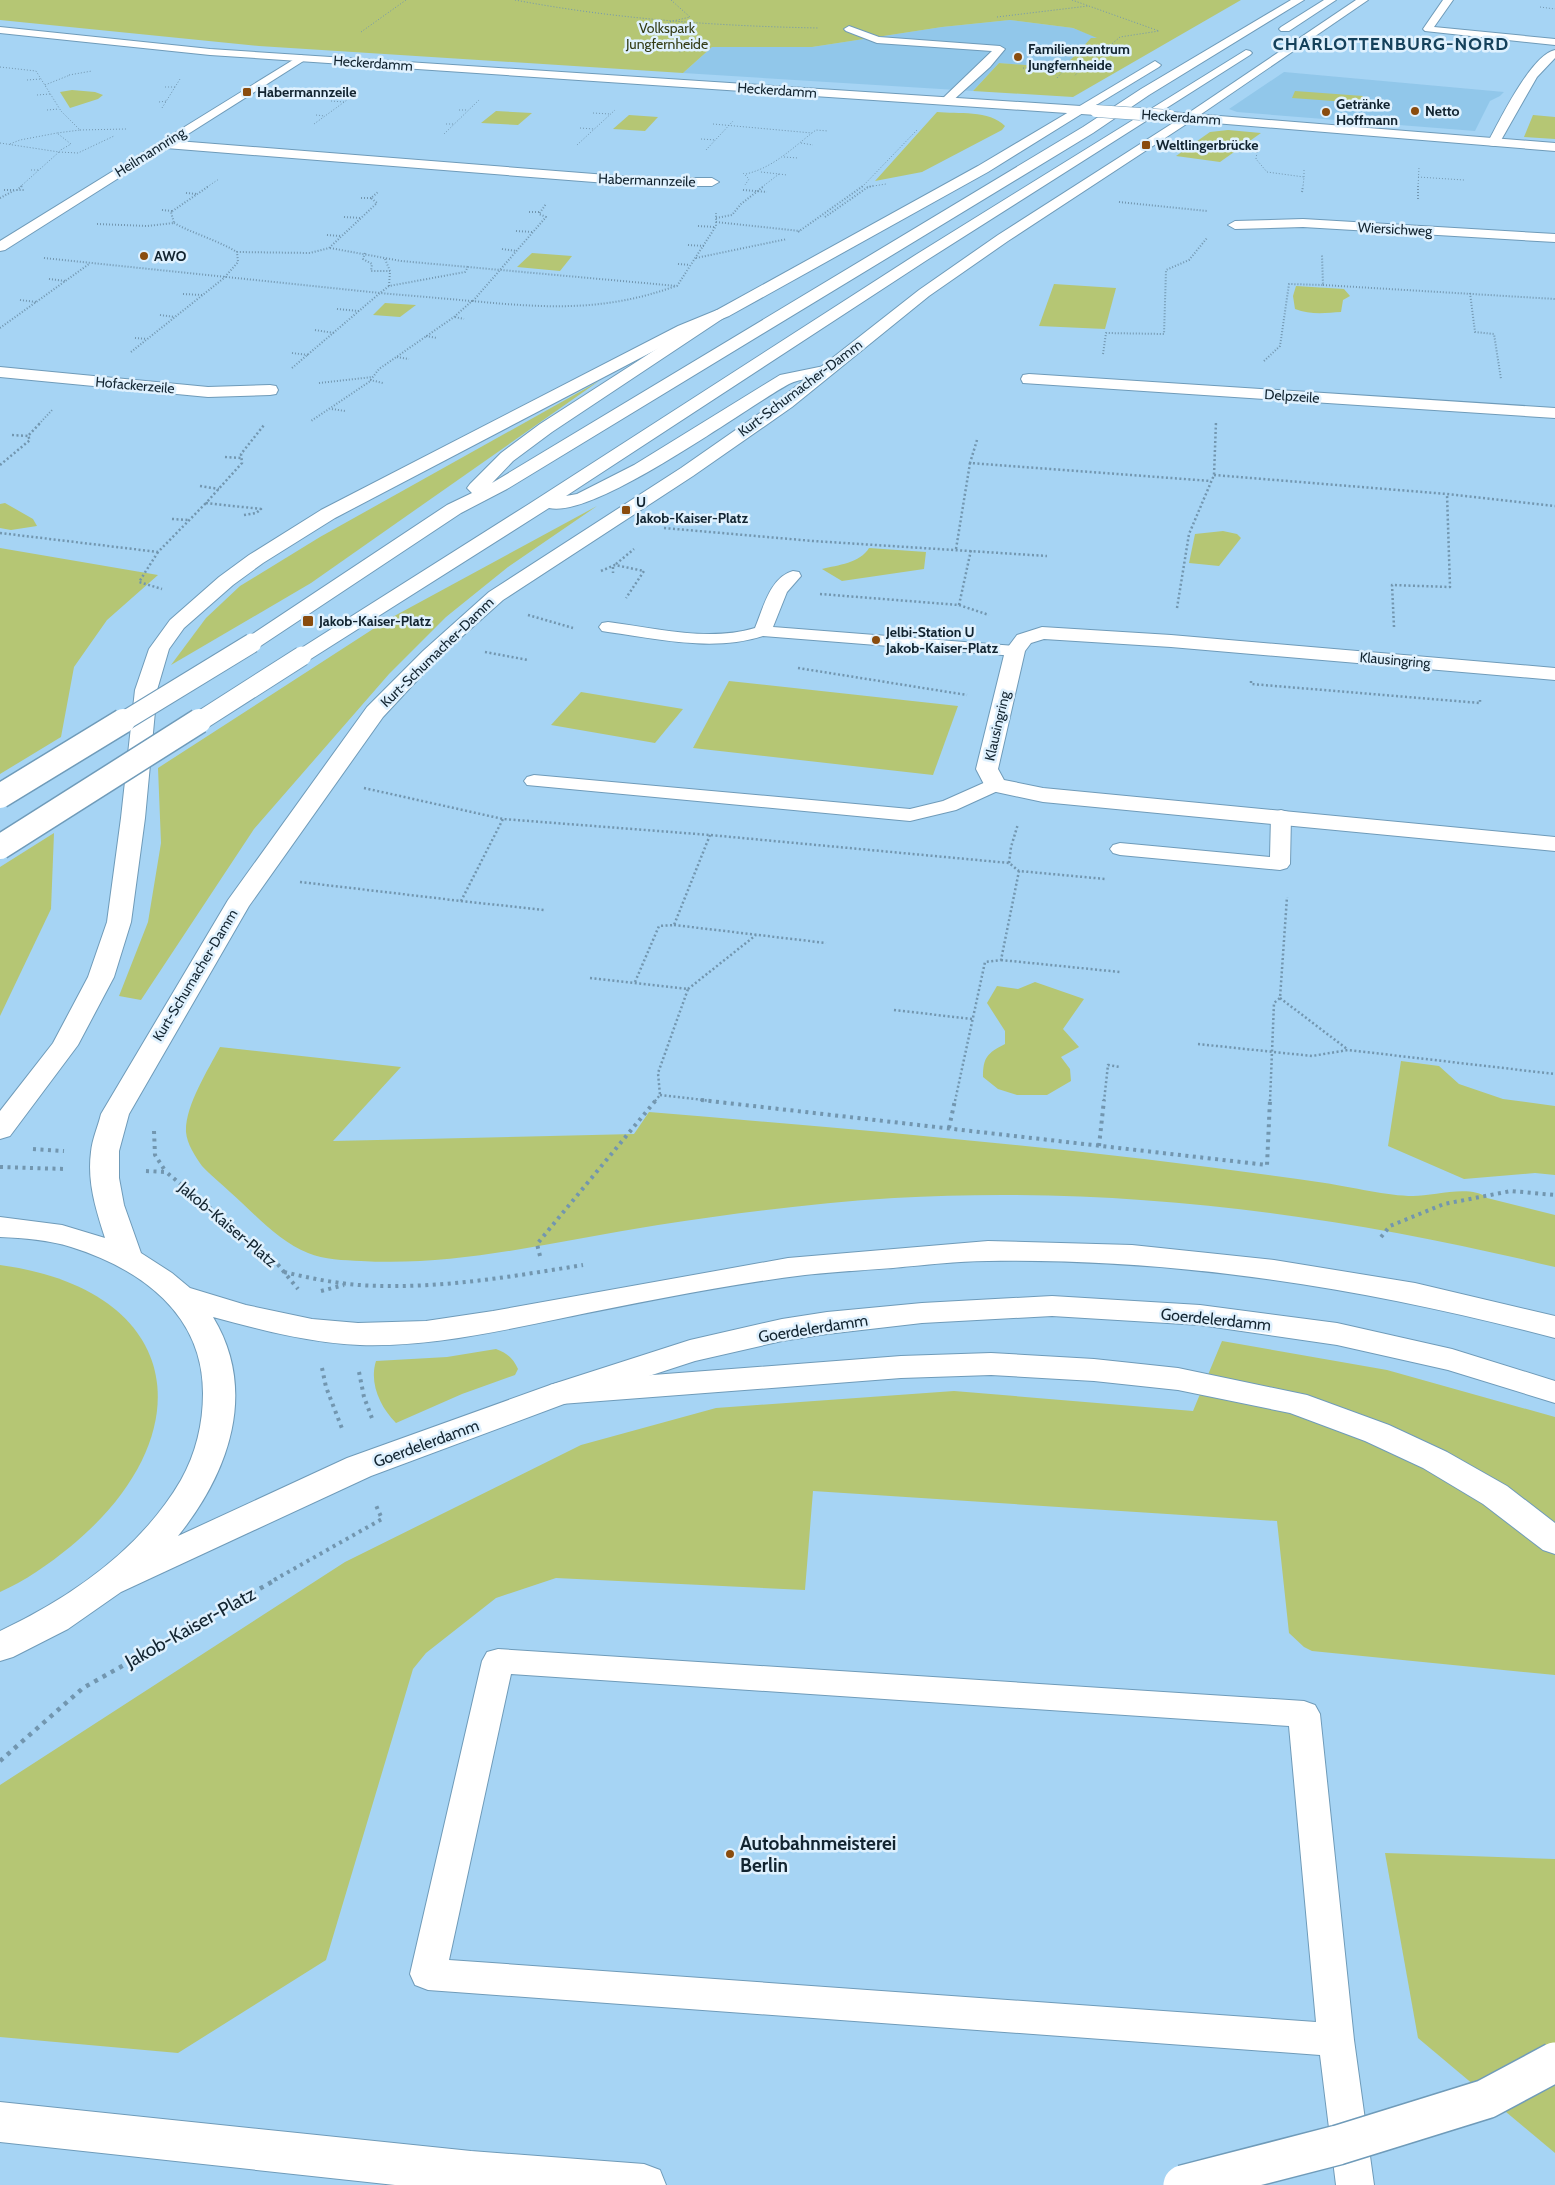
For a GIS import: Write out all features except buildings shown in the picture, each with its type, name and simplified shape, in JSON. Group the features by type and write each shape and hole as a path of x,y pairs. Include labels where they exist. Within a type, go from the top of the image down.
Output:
{"main road":[{"path":"0,796 252,643 454,509 501,485 708,361 1088,130 1145,92 1299,0"},
{"path":"1275,36 1331,0"},
{"name":"Kurt-Schumacher-Damm","path":"127,1257 115,1223 106,1184 105,1152 115,1114 237,905 376,712 430,655 496,596 687,472 786,403 924,293 1003,238 1363,0"},
{"name":"Heckerdamm","path":"0,30 210,52 1170,116 1555,147"},
{"path":"0,847 536,508 914,262 1258,46"},
{"path":"1494,142 1532,76 1546,59 1555,53"},
{"path":"454,509 507,457 546,428 723,313 975,174 1170,57"},
{"name":"Heilmannring","path":"0,247 301,58"},
{"name":"Habermannzeile","path":"163,144 659,183 712,182"},
{"name":"Wiersichweg","path":"1235,225 1321,224 1555,238"},
{"path":"0,1130 65,1045 101,977 120,922 146,690 159,649 177,624 226,581 256,559 328,514 684,329 723,313"},
{"path":"536,508 582,499 640,469 786,380 824,371"},
{"name":"Hofackerzeile","path":"0,372 208,392 270,390"},
{"name":"Delpzeile","path":"1029,379 1555,413"},
{"name":"Klausingring","path":"1555,674 1171,641 1042,634 1024,639 1016,650 987,769 995,785 1042,795 1281,816 1555,844"},
{"path":"0,1227 30,1229 81,1240 127,1257 160,1277 181,1296 199,1318 214,1350 221,1388 215,1438 192,1490 174,1517 152,1542 108,1583 70,1610 26,1635 0,1647"},
{"path":"181,1296 276,1324 313,1330 359,1334 392,1334 470,1326 668,1288 804,1265 984,1251 1054,1252 1193,1259 1269,1268 1441,1298 1555,1327"},
{"name":"Goerdelerdamm","path":"108,1583 360,1467 561,1393 690,1351 782,1330 827,1323 922,1313 1052,1306 1200,1315 1337,1334 1452,1360 1555,1392"},
{"path":"561,1393 900,1367 991,1364 1094,1370 1178,1378 1296,1403 1377,1433 1435,1460 1495,1495 1555,1541"},
{"path":"1183,2185 1338,2144 1486,2099 1555,2062"},
{"path":"0,2122 471,2172 644,2185"}],"lane":[{"path":"1448,0 1428,29 1555,42"},
{"path":"849,29 877,40 1000,49 986,65 946,101"},
{"path":"762,631 779,590 793,576"},
{"path":"608,627 722,639 754,635 762,631 1016,650"},
{"path":"534,780 910,815 949,806 995,785"},
{"path":"1120,849 1280,864 1281,816"},
{"path":"1336,2040 428,1974 498,1661 1304,1714 1336,2040 1355,2185"}],"path":[{"path":"360,33 406,0"},
{"path":"515,0 580,12 669,22 754,27 849,29"},
{"path":"669,22 690,17 671,0"},
{"path":"1072,0 1159,31 1120,37 1073,78"},
{"path":"992,18 1088,6"},
{"path":"1540,8 1555,8"},
{"path":"669,22 666,34 679,42 679,52 683,57"},
{"path":"1034,53 1060,48 1106,48"},
{"path":"0,68 36,70 59,109 80,130"},
{"path":"161,109 184,73"},
{"path":"27,80 41,79"},
{"path":"165,87 175,87"},
{"path":"276,153 364,88"},
{"path":"37,95 50,94"},
{"path":"413,164 484,96"},
{"path":"331,101 344,102"},
{"path":"159,102 166,102"},
{"path":"48,110 59,109"},
{"path":"545,174 615,109"},
{"path":"459,110 468,110"},
{"path":"593,113 610,114"},
{"path":"316,115 326,116"},
{"path":"446,124 454,124"},
{"path":"713,124 812,133"},
{"path":"794,235 865,185 922,124"},
{"path":"580,128 594,129"},
{"path":"122,132 126,129"},
{"path":"8,144 20,140 80,130 134,129"},
{"path":"761,172 784,157 816,130 828,132"},
{"path":"0,198 16,190 41,170 59,152 71,144 57,133"},
{"path":"0,143 36,150 78,153 117,135"},
{"path":"701,139 716,140"},
{"path":"801,143 813,145"},
{"path":"1258,148 1256,159 1267,172 1304,177"},
{"path":"31,152 36,150"},
{"path":"162,210 172,211 261,152"},
{"path":"784,157 798,158"},
{"path":"1417,206 1419,162"},
{"path":"31,170 41,170"},
{"path":"1302,193 1304,170"},
{"path":"745,174 761,172 787,175"},
{"path":"716,218 732,215 741,204 779,174"},
{"path":"1418,177 1464,180"},
{"path":"361,198 371,198 382,189"},
{"path":"4,190 25,190"},
{"path":"739,190 767,192"},
{"path":"186,193 197,194"},
{"path":"329,248 377,203 371,198"},
{"path":"540,212 548,202"},
{"path":"1116,202 1215,212"},
{"path":"172,211 174,224"},
{"path":"529,212 540,212"},
{"path":"311,421 332,409 370,380 379,369 454,317 472,301 546,217 539,214 540,212"},
{"path":"43,258 380,293 546,308 571,307 633,300 677,286 715,228 716,213"},
{"path":"344,217 361,218"},
{"path":"42,220 121,226 174,224 237,252 310,253 329,248 366,253 384,258 677,286"},
{"path":"716,222 800,230"},
{"path":"1321,224 1323,285"},
{"path":"698,226 715,228"},
{"path":"516,230 533,232"},
{"path":"327,235 342,236"},
{"path":"1096,384 1100,375 1106,333 1164,334 1166,270 1189,260 1207,238"},
{"path":"696,258 788,239"},
{"path":"688,245 704,246"},
{"path":"502,249 517,250"},
{"path":"130,353 224,278 238,262 237,252"},
{"path":"366,253 363,259 372,264 371,271 390,271"},
{"path":"384,258 390,271 389,286"},
{"path":"0,328 90,264"},
{"path":"128,268 134,264"},
{"path":"678,264 691,265"},
{"path":"288,372 389,286 465,272 468,267"},
{"path":"49,279 66,281"},
{"path":"1263,363 1280,346 1289,284 1555,299"},
{"path":"183,294 202,296"},
{"path":"1470,294 1476,332 1494,334 1501,383"},
{"path":"20,300 36,302"},
{"path":"337,309 359,311"},
{"path":"160,315 175,317"},
{"path":"454,317 464,319"},
{"path":"0,323 6,324"},
{"path":"315,330 334,333"},
{"path":"426,336 437,338"},
{"path":"135,338 148,339"},
{"path":"292,353 308,355"},
{"path":"396,357 409,359"},
{"path":"319,383 373,377"},
{"path":"370,380 384,383"},
{"path":"1171,641 1189,534 1214,475 1218,391"},
{"path":"28,436 55,407"},
{"path":"332,409 345,411"},
{"path":"162,589 139,582 158,552 242,463 241,454 264,425"},
{"path":"12,434 28,436"},
{"path":"0,464 30,440 28,436"},
{"path":"956,549 970,463 976,440"},
{"path":"224,457 241,458"},
{"path":"970,463 1211,481"},
{"path":"1214,475 1447,494 1555,506"},
{"path":"200,486 219,488"},
{"path":"1394,660 1392,585 1450,587 1447,494"},
{"path":"206,503 261,509 256,513 244,515"},
{"path":"255,517 256,513"},
{"path":"172,519 189,520"},
{"path":"674,530 813,542 956,549 1047,556"},
{"path":"0,533 158,552"},
{"path":"779,590 959,605 971,550"},
{"path":"601,570 615,565 644,571 608,627"},
{"path":"613,567 613,572"},
{"path":"482,651 528,660"},
{"path":"359,787 503,819 710,835 1009,863 1019,870 1108,879"},
{"path":"461,901 503,819"},
{"path":"674,925 710,835"},
{"path":"1009,863 1011,847"},
{"path":"1001,960 1019,870"},
{"path":"292,881 544,910"},
{"path":"660,1095 1267,1165 1274,1004 1280,998 1287,897 1293,893"},
{"path":"635,982 659,926 674,925 826,943"},
{"path":"540,1256 537,1244 660,1095 658,1073 688,989 757,934"},
{"path":"949,1128 985,962 1001,960 1120,972"},
{"path":"590,978 688,989"},
{"path":"1280,998 1348,1050"},
{"path":"894,1010 972,1019"},
{"path":"1198,1044 1312,1056 1348,1050 1555,1074"},
{"path":"1099,1146 1108,1066 1120,1067"},
{"path":"23,1149 72,1151"},
{"path":"0,1167 65,1169"},
{"name":"Jakob-Kaiser-Platz","path":"141,1171 166,1172 275,1261 304,1296"},
{"path":"1381,1237 1390,1226 1444,1204 1511,1192 1555,1194"},
{"path":"284,1272 346,1285 312,1294"},
{"path":"320,1360 326,1386 345,1435"},
{"path":"359,1370 364,1397 374,1422"},
{"name":"Jakob-Kaiser-Platz","path":"0,1761 83,1688 382,1519 377,1507"}],"shaded area":[{"path":"1010,20 1073,28 1099,38 1063,69 999,63 973,91 683,73 712,47 812,47 942,27"},
{"path":"1284,72 1504,92 1490,101 1475,131 1237,112 1229,109"}],"green space":[{"name":"Volkspark Jungfernheide","path":"0,0 1241,0 1073,97 973,91 999,63 1063,68 1091,38 1097,38 1073,28 1010,20 942,27 812,47 712,47 683,73 259,46 0,20"},
{"path":"72,90 95,92 103,95 98,99 70,108 60,92"},
{"path":"1295,91 1363,96 1361,103 1292,98"},
{"path":"496,111 532,113 518,125 481,123"},
{"path":"937,112 982,115 991,117 1005,126 1002,130 922,172 875,181"},
{"path":"629,115 658,117 645,131 613,129"},
{"path":"1533,115 1555,117 1555,139 1524,137"},
{"path":"1228,130 1261,133 1220,162 1176,156 1210,132"},
{"path":"532,253 572,256 560,271 517,267"},
{"path":"1054,284 1116,288 1105,329 1039,326"},
{"path":"1296,286 1344,289 1350,296 1343,300 1341,312 1306,312 1295,309 1293,296"},
{"path":"385,303 416,305 400,317 373,315"},
{"path":"599,381 311,583 171,665 206,618 240,586 320,537"},
{"path":"5,503 33,519 37,526 11,530 0,528 0,504"},
{"path":"597,506 508,567 446,617 389,674 254,829 141,1000 119,996 148,922 161,843 158,768 387,620"},
{"path":"1223,531 1237,534 1241,538 1219,566 1189,563 1195,534"},
{"path":"0,548 158,575 107,620 74,667 61,737 0,774"},
{"path":"869,548 926,552 924,569 842,581 822,569 842,565 854,560"},
{"path":"729,681 958,706 933,775 693,748"},
{"path":"581,692 683,709 655,743 551,725"},
{"path":"54,833 51,909 0,1016 0,867"},
{"path":"1035,982 1084,999 1063,1029 1079,1047 1061,1057 1070,1069 1071,1081 1047,1095 1017,1095 998,1089 983,1077 987,1057 994,1050 1005,1044 1005,1031 987,1003 997,986 1018,989"},
{"path":"220,1047 401,1067 333,1141 634,1134 649,1112 1072,1151 1241,1171 1403,1196 1422,1196 1462,1191 1472,1192 1487,1198 1555,1215 1555,1267 1473,1248 1309,1218 1145,1200 1062,1196 978,1195 894,1198 775,1209 658,1225 510,1251 435,1260 398,1262 327,1258 297,1248 277,1234 205,1169 192,1150 186,1132 189,1111 198,1088"},
{"path":"1401,1061 1439,1066 1459,1084 1503,1099 1555,1106 1555,1175 1535,1173 1464,1179 1388,1146"},
{"path":"0,1265 62,1280 108,1304 139,1336 155,1373 156,1415 142,1459 114,1504 70,1547 28,1577 0,1592"},
{"path":"1222,1341 1387,1370 1555,1417 1555,1675 1312,1651 1304,1647 1289,1633 1277,1521 813,1491 805,1590 556,1578 496,1598 426,1653 413,1669 326,1960 178,2053 0,2037 0,1785 345,1562 581,1445 716,1408 954,1391 1193,1411"},
{"path":"496,1349 512,1359 518,1369 515,1375 462,1394 396,1423 385,1410 377,1394 374,1378 376,1361 447,1357"},
{"path":"1385,1853 1555,1859 1555,2153 1418,2038"}],"place":[{"name":"Familienzentrum Jungfernheide","path":"1018,57"},
{"name":"Habermannzeile","path":"247,92"},
{"name":"Netto","path":"1415,111"},
{"name":"Getränke Hoffmann","path":"1326,112"},
{"name":"Weltlingerbrücke","path":"1146,145"},
{"name":"AWO","path":"144,256"},
{"name":"U Jakob-Kaiser-Platz","path":"626,510"},
{"name":"Jakob-Kaiser-Platz","path":"308,621"},
{"name":"Jelbi-Station U Jakob-Kaiser-Platz","path":"876,640"},
{"name":"Autobahnmeisterei Berlin","path":"730,1854"}],"district":[{"name":"CHARLOTTENBURG-NORD","path":"1391,44"}]}
